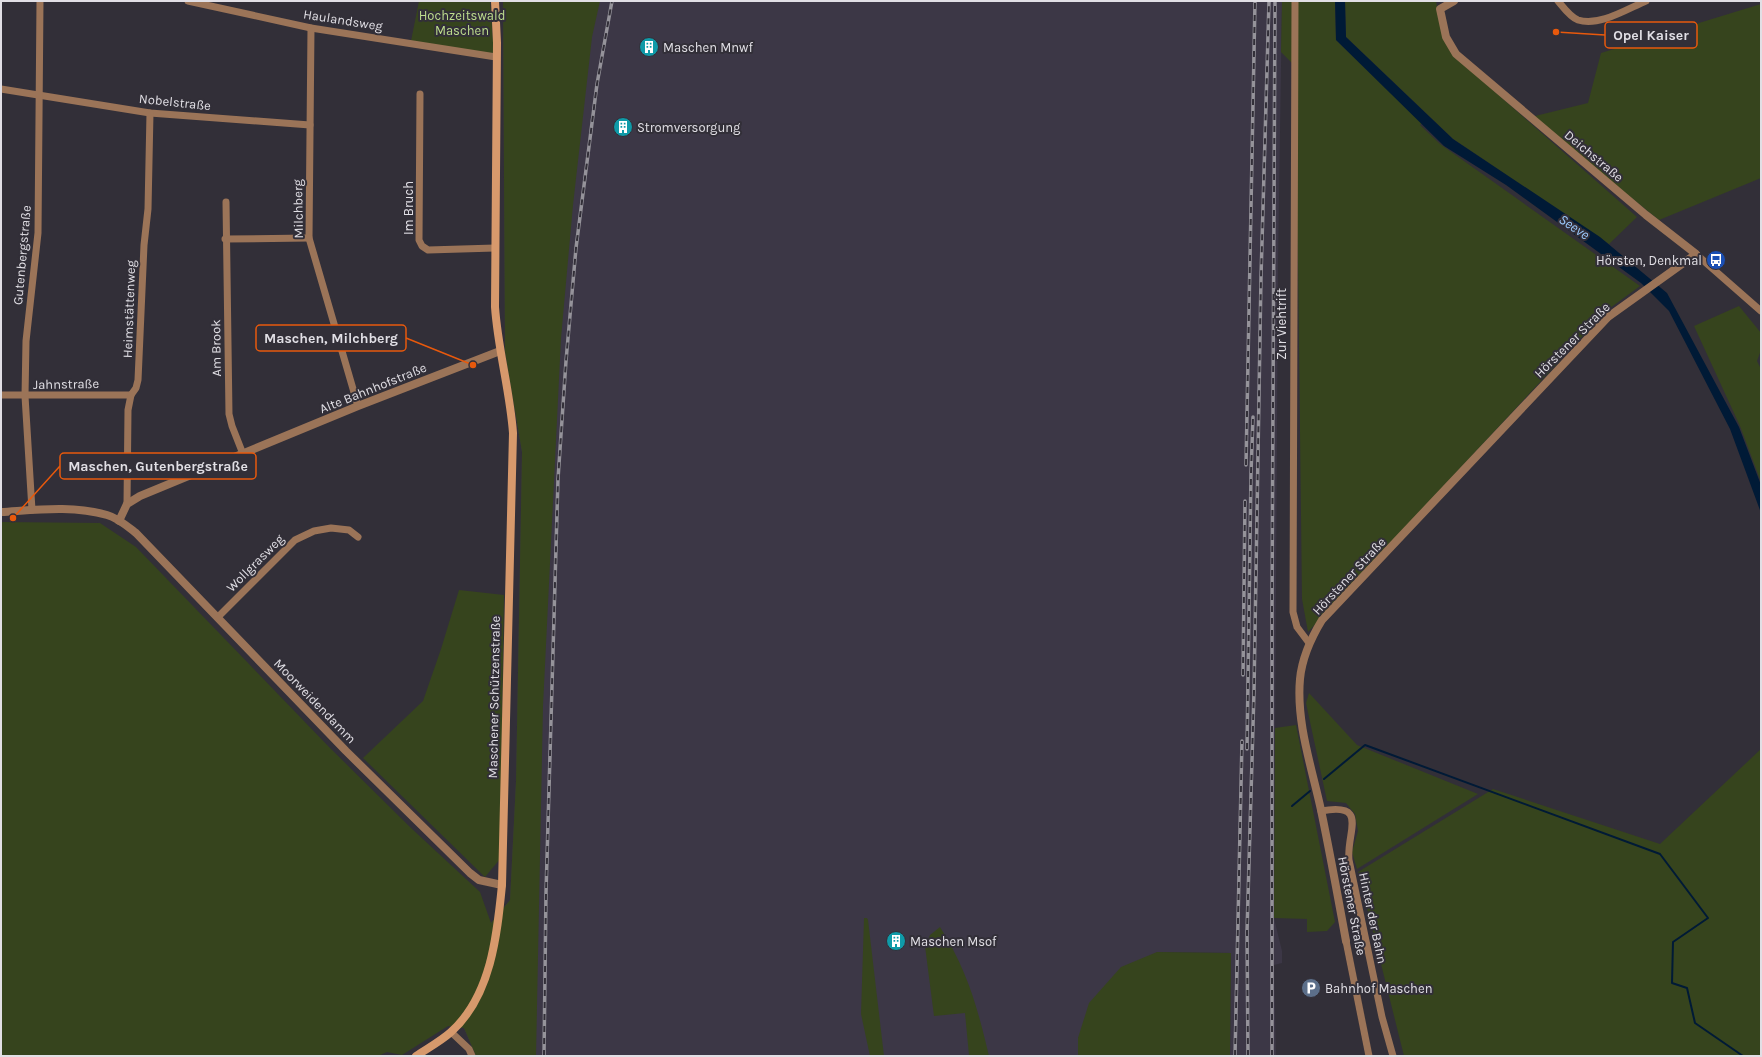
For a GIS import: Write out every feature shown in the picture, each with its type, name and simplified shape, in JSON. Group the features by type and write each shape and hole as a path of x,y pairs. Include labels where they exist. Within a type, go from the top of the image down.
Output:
{"main road":[{"path":"495,1 495,307 500,351"},
{"name":"Maschener Schützenstraße","path":"416,1056 451,1032 469,1011 483,983 495,940 502,885 513,433 510,399 500,351"}],"street":[{"name":"Gutenbergstraße","path":"32,510 25,396 26,341 38,233 40,1"},
{"name":"Haulandsweg","path":"188,1 311,28 496,57"},
{"name":"Zur Viehtrift","path":"1295,1 1293,612 1297,627 1309,643"},
{"path":"1440,5 1454,1"},
{"path":"1558,1 1577,20 1590,22 1605,18 1646,1"},
{"name":"Deichstraße","path":"1440,5 1446,37 1456,54 1640,210 1696,254 1761,311"},
{"name":"Milchberg","path":"311,28 309,238 358,406"},
{"name":"Nobelstraße","path":"1,89 40,94 150,113 310,125"},
{"name":"Im Bruch","path":"420,94 419,240 422,246 428,250 495,248"},
{"name":"Heimstättenweg","path":"127,504 128,410 131,395 136,388 138,380 144,245 148,209 150,113"},
{"name":"Am Brook","path":"226,202 225,239 229,414 243,454"},
{"path":"225,239 309,238"},
{"name":"Hörstener Straße","path":"1369,1056 1302,722 1299,700 1300,678 1309,643 1322,620 1608,317 1696,254"},
{"name":"Alte Bahnhofstraße","path":"127,504 140,496 358,406 500,351"},
{"name":"Jahnstraße","path":"1,395 131,395"},
{"path":"1,512 70,509 108,515 119,521 127,504"},
{"name":"Moorweidendamm","path":"119,521 136,533 346,751 470,873 479,880 502,885"},
{"name":"Wollgrasweg","path":"218,617 295,540 314,531 331,528 349,530 358,537"},
{"name":"Hinter der Bahn","path":"1321,811 1342,809 1349,813 1353,820 1353,829 1348,849 1349,860 1382,1017 1393,1056"},
{"path":"451,1032 469,1049 472,1056"}],"shaded area":[{"path":"503,1 1282,1 1278,266 1274,918 1282,951 1282,963 1274,965 1276,1056 1230,1056 1231,953 1157,952 1078,1038 1078,1056 476,1056 464,1028 448,1026 491,923 510,900 516,781 522,452 505,352"}],"green space":[{"name":"Hochzeitswald Maschen","path":"419,1 490,1 494,54 411,41"},
{"path":"503,1 600,1 592,37 573,205 561,338 543,706 536,1056 476,1056 464,1028 448,1026 402,1055 387,1052 378,1056 1,1056 1,522 100,523 136,547 329,747 411,828 480,892 491,923 510,900 516,781 522,452 505,352"},
{"path":"1282,1 1335,1 1336,40 1422,123 1420,125 1440,144 1640,286 1606,311 1308,632 1302,599 1298,263 1293,64 1281,52"},
{"path":"1345,1 1436,1 1440,24 1460,61 1637,217 1609,244 1453,139 1346,37"},
{"path":"1761,4 1761,178 1659,220 1531,117 1588,103 1601,53"},
{"path":"1739,306 1761,333 1761,350 1757,361 1761,369 1761,482 1740,426 1694,326"},
{"path":"459,590 504,595 500,859 485,877 363,758 423,701"},
{"path":"1309,693 1357,745 1478,794 1357,869 1352,852 1358,831 1355,814 1346,803 1327,801 1306,703"},
{"path":"1296,725 1335,922 1327,931 1307,932 1307,919 1274,918 1275,728"},
{"path":"1761,749 1761,1056 1404,1056 1358,872 1493,789 1660,844"},
{"path":"864,918 867,918 868,920 884,1056 870,1056 861,1014"},
{"path":"940,927 950,943 965,974 976,1005 989,1056 957,1056 969,1055 965,1013 934,1016 925,946 930,935"},
{"path":"1157,952 1231,953 1230,1056 1078,1056 1078,1038 1089,1003 1121,967"}],"water":[{"name":"Seeve","path":"1335,1 1345,1 1346,37 1453,139 1600,237 1667,293 1739,427 1761,485 1761,513 1730,429 1669,311 1641,283 1506,185 1444,146 1336,40"}],"waterway":[{"path":"1324,779 1365,745 1660,854 1708,918 1673,942 1672,983 1687,988 1695,1023 1743,1056"},
{"path":"1292,806 1310,791"}],"railway":[{"path":"544,1056 546,893 558,479 576,248 597,84 612,1"},
{"path":"1246,465 1255,1"},
{"path":"1248,1056 1247,932 1254,691 1261,277 1269,1"},
{"path":"1272,1056 1272,606 1275,1"},
{"path":"1247,749 1253,417"},
{"path":"1243,675 1245,501"},
{"path":"1235,1056 1242,741"}],"place":[{"name":"Opel Kaiser","path":"1556,32"},
{"name":"Maschen Mnwf","path":"649,47"},
{"name":"Stromversorgung","path":"623,127"},
{"name":"Hörsten, Denkmal","path":"1716,260"},
{"name":"Maschen, Milchberg","path":"473,365"},
{"name":"Maschen, Gutenbergstraße","path":"13,518"},
{"name":"Maschen Msof","path":"896,941"},
{"name":"Bahnhof Maschen","path":"1311,988"}]}
